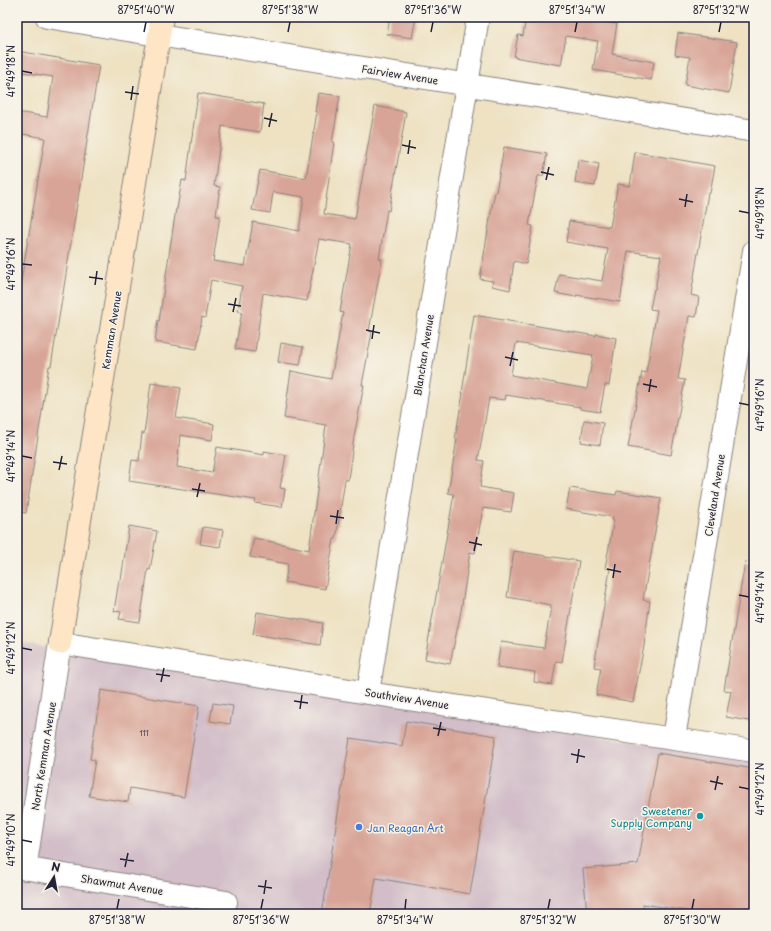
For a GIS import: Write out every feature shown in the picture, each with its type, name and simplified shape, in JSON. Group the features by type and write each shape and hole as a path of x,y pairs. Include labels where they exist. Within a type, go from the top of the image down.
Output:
{"street":[{"name":"Fairview Avenue","path":"47,17 160,26 467,85 754,131"},
{"name":"Blanchan Avenue","path":"368,692 478,17"},
{"name":"Kemman Avenue","path":"60,643 160,26"},
{"name":"Cleveland Avenue","path":"674,738 754,251"},
{"name":"Southview Avenue","path":"60,643 754,751"},
{"name":"North Kemman Avenue","path":"21,868 60,643"},
{"name":"Shawmut Avenue","path":"21,868 226,902"}],"shaded area":[{"path":"17,643 754,761 754,914 17,914"}],"building":[{"path":"390,17 416,17 412,38 387,34"},
{"path":"526,17 573,17 617,24 612,54 654,62 651,80 593,70 598,41 566,36 561,65 514,57 518,35 523,36"},
{"path":"678,33 737,42 729,93 685,85 690,57 675,55"},
{"path":"17,51 99,65 26,513 17,512 17,305 45,138 17,133 17,112 47,117 53,77 17,71"},
{"path":"198,93 264,104 260,132 222,126 214,186 220,187 216,216 220,216 213,261 245,266 253,222 299,231 304,197 273,192 270,213 252,210 260,170 306,178 317,112 315,112 318,93 340,96 332,142 334,142 324,214 355,219 375,106 406,112 379,259 382,259 369,331 372,332 362,385 364,385 354,437 348,480 345,480 336,539 334,539 325,589 285,582 288,564 250,557 254,538 309,550 326,425 284,418 291,371 331,379 343,313 340,312 352,244 319,239 307,301 263,293 255,352 235,349 242,312 238,311 242,286 211,280 205,318 202,317 197,349 155,342 176,209 182,180 186,181"},
{"path":"504,147 547,154 543,176 538,176 529,225 533,226 526,264 514,261 510,290 492,286 493,281 480,279"},
{"path":"635,152 715,166 710,193 708,193 691,295 699,297 696,317 689,316 678,379 685,380 671,455 628,447 642,372 646,373 657,310 650,309 661,256 628,251 620,302 555,293 559,274 602,281 608,249 566,242 569,221 610,227 618,184 630,186"},
{"path":"578,160 599,164 595,186 575,183"},
{"path":"474,315 596,336 596,334 616,338 609,385 605,385 600,412 580,409 580,407 506,395 505,400 489,398 478,460 484,461 480,487 514,493 511,512 483,508 475,553 470,552 461,611 450,664 425,659 454,494 448,493 457,439 455,439","holes":["516,343 593,355 587,389 511,375"]},
{"path":"281,343 303,347 300,365 278,362"},
{"path":"151,383 181,388 176,418 214,424 212,440 180,435 177,467 212,473 217,447 264,455 264,451 286,455 280,488 285,489 282,507 255,503 256,500 129,481 132,460 139,461 142,433 144,434"},
{"path":"584,420 603,423 600,445 581,442"},
{"path":"570,488 616,495 617,491 661,498 643,600 650,601 644,646 633,702 596,695 601,668 594,667 610,569 605,568 614,520 612,520 613,517 566,509"},
{"path":"129,526 157,531 150,570 148,569 140,622 119,619 121,612 114,611 119,580 121,580"},
{"path":"203,527 223,530 220,547 200,544"},
{"path":"514,551 579,561 562,662 556,661 552,685 534,682 535,672 497,667 501,642 544,648 551,607 551,605 507,597"},
{"path":"745,562 754,563 754,722 726,717 731,691 724,690"},
{"path":"257,612 323,623 320,645 253,634"},
{"path":"101,690 199,706 184,797 130,788 128,802 89,796 95,760 90,759"},
{"path":"213,703 233,706 230,724 210,721"},
{"path":"406,721 496,736 470,894 376,878 370,914 322,914 350,738 402,746"},
{"name":"Sweetener Supply Company","path":"658,753 754,769 754,914 707,914 643,904 644,914 587,914 583,869 638,864"}],"place":[{"name":"Sweetener Supply Company","path":"700,816"},
{"name":"Jan Reagan Art","path":"359,827"}]}
